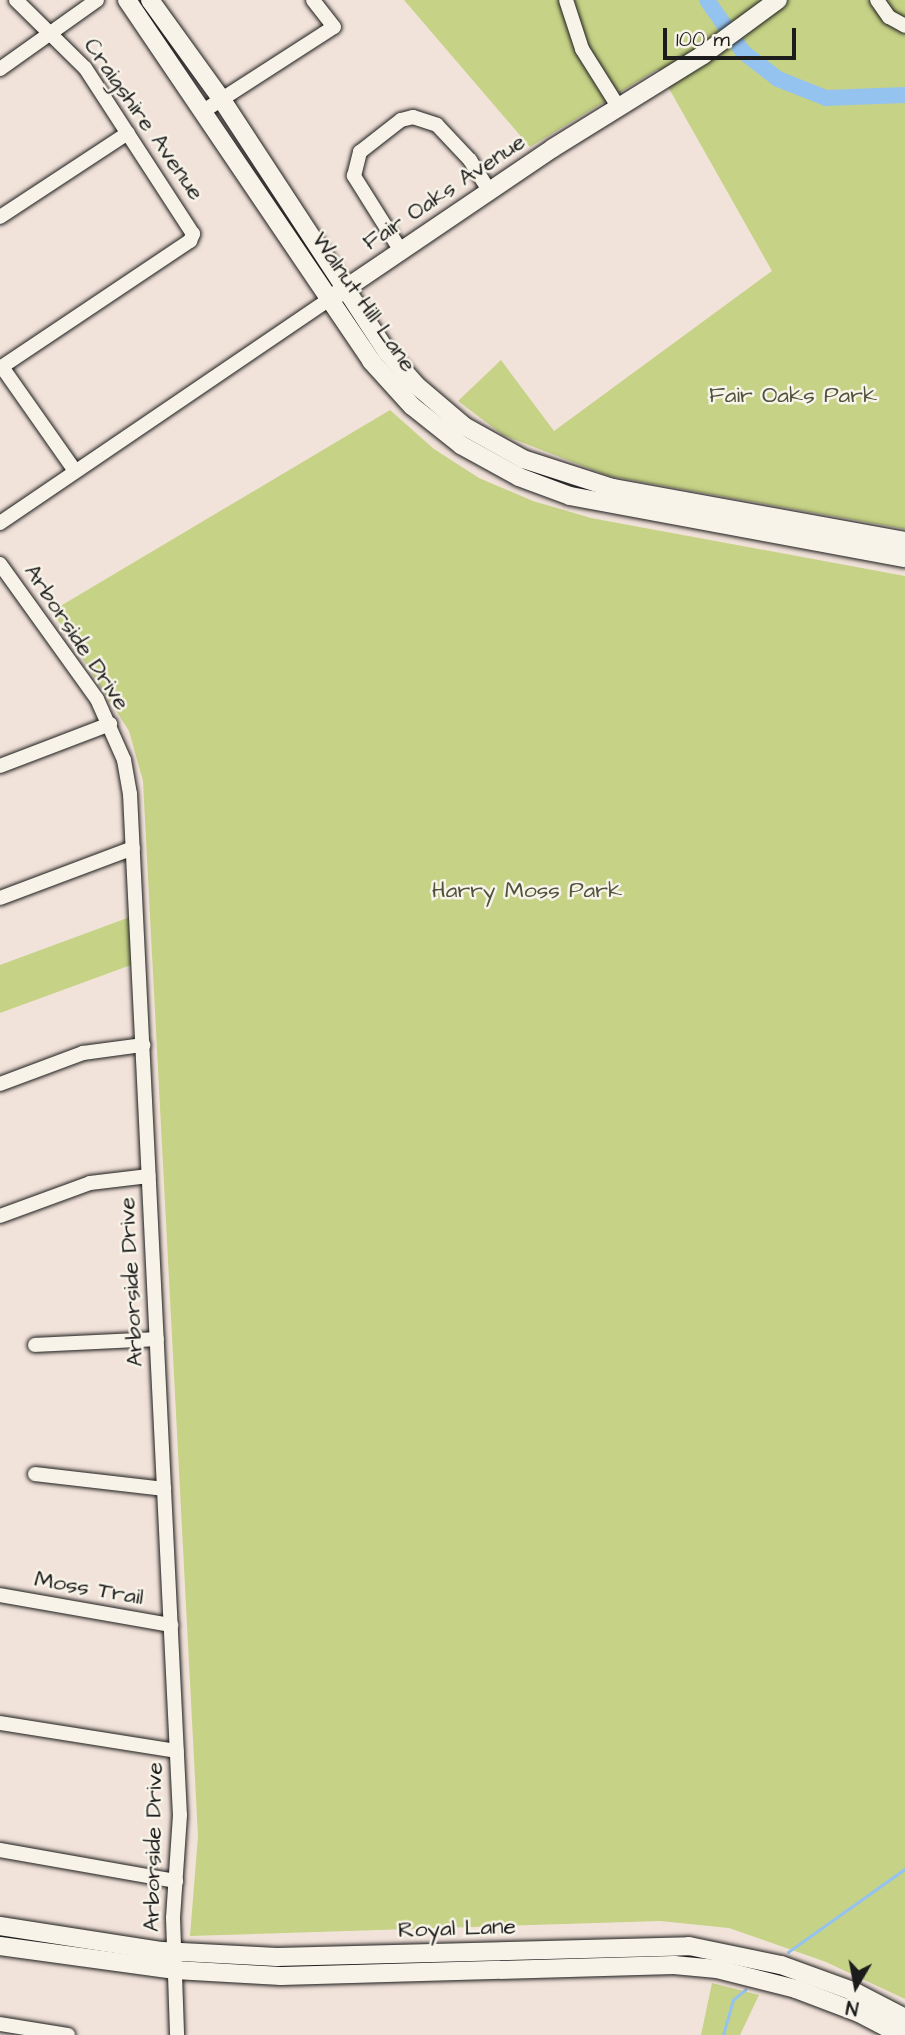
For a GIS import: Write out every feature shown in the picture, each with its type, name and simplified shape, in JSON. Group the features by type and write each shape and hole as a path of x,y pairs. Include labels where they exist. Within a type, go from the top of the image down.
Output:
{"main road":[{"name":"Walnut Hill Lane","path":"127,0 205,110 371,361 434,425 519,477 570,496 613,496 782,527 905,558"},
{"name":"Walnut Hill Lane","path":"150,0 222,100 401,370 464,426 523,459 613,496"},
{"name":"Fair Oaks Avenue","path":"330,299 703,55 778,0"},
{"name":"Walnut Hill Lane","path":"782,527 905,541"},
{"name":"Royal Lane","path":"0,1926 174,1952 333,1958 664,1945 714,1948 780,1965 855,1992 905,2018"},
{"name":"Royal Lane","path":"0,1946 175,1970 316,1976 674,1965 717,1969 775,1983 859,2013 901,2035"},
{"path":"775,1983 780,1965"}],"street":[{"name":"Craigshire Avenue","path":"1,368 190,242 192,227 90,75 54,33 16,0"},
{"path":"0,69 97,0"},
{"path":"205,110 334,27 313,0"},
{"path":"566,0 582,49 619,108"},
{"path":"877,0 889,17 905,26"},
{"path":"401,251 354,176 359,152 401,120 413,117 437,125 470,160 490,192"},
{"path":"0,217 128,133"},
{"name":"Fair Oaks Avenue","path":"0,523 330,299"},
{"path":"1,368 75,471"},
{"name":"Arborside Drive","path":"0,565 110,724 124,760 133,848 177,1751 174,1952 177,2035"},
{"path":"0,766 110,724"},
{"path":"0,898 133,848"},
{"path":"0,1084 83,1053 143,1045"},
{"path":"0,1216 90,1183 149,1176"},
{"path":"35,1345 157,1339"},
{"path":"35,1474 164,1489"},
{"name":"Moss Trail","path":"0,1595 171,1625"},
{"path":"0,1723 177,1751"},
{"path":"0,1850 176,1881"},
{"path":"0,2024 68,2035"}],"green space":[{"name":"Fair Oaks Park","path":"404,0 905,0 905,529 609,476 503,435 458,401 501,360 554,431 772,271 658,69 530,147"},
{"name":"Harry Moss Park","path":"390,410 434,449 479,478 533,501 591,518 905,576 905,1999 826,1962 729,1928 660,1921 190,1936 198,1836 143,781 129,731 52,611"},
{"path":"130,917 131,965 0,1013 0,965"},
{"path":"712,1983 759,1995 740,2035 701,2035"}],"waterway":[{"path":"707,0 743,52 778,79 826,98 905,95"},
{"path":"788,1952 905,1869"},
{"path":"723,2035 733,2000 745,1990"}]}
